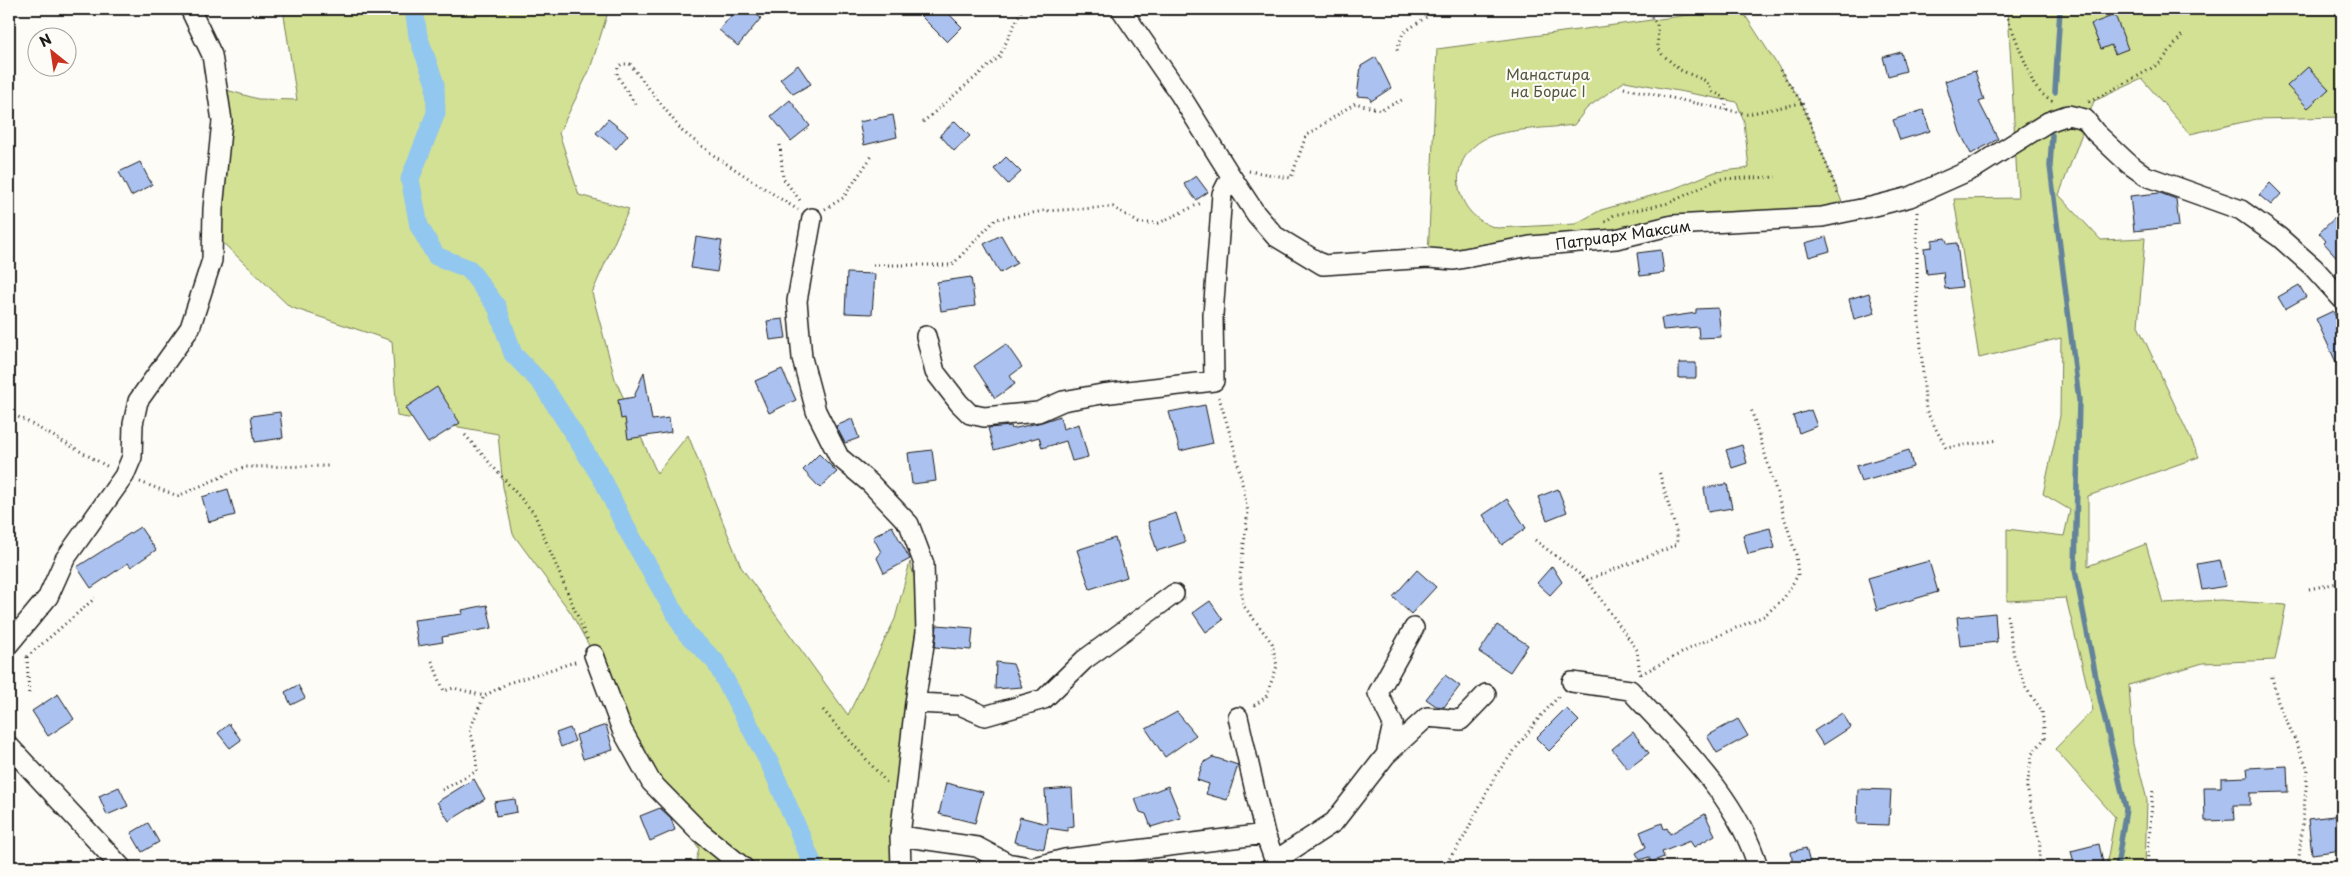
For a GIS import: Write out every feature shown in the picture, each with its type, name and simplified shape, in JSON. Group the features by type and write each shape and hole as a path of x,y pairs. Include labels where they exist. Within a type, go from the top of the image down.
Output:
{"street":[{"path":"10,642 48,597 65,560 124,476 132,456 133,424 138,401 190,328 212,260 214,209 222,121 212,55 190,9"},
{"name":"Патриарх Максим","path":"1121,9 1179,93 1256,214 1275,236 1323,265 1428,258 1454,260 1530,246 1616,238 1673,225 1822,217 1875,206 1920,193 1975,168 2048,122 2068,115 2076,117"},
{"path":"2076,117 2085,119 2095,132 2129,164 2146,176 2241,210 2280,237 2313,267 2342,299"},
{"path":"926,336 936,372 958,403 970,414 984,417 1038,412 1063,401 1102,394 1214,381 1212,315 1222,194 1231,176"},
{"path":"812,218 797,301 802,358 816,411 839,457 870,483 909,524 924,564 926,632 915,703 900,836 901,867"},
{"path":"915,703 960,705 985,716 1044,699 1084,660 1174,594"},
{"path":"1386,755 1394,724 1378,693 1414,628"},
{"path":"594,656 622,730 651,782 700,832 743,867"},
{"path":"1572,682 1630,690 1706,773 1733,810 1748,836 1758,867"},
{"path":"1238,717 1264,834 1276,864 1334,822 1386,755 1427,718 1461,720 1486,694"},
{"path":"9,746 121,867"},
{"path":"1034,867 1065,859 1264,834"},
{"path":"900,836 977,847 1007,863 1029,867"}],"path":[{"path":"923,122 1000,57 1022,9"},
{"path":"1397,50 1403,33 1438,9"},
{"path":"1645,9 1657,24 1658,47 1662,54 1680,70 1706,81 1713,92 1724,97 1727,110"},
{"path":"2004,9 2034,85 2042,94"},
{"path":"2076,117 2091,99 2135,78 2160,63 2182,35"},
{"path":"9,41 12,50 9,59"},
{"path":"635,104 617,76 618,67 625,63 630,64 682,130 748,178 812,218"},
{"path":"1780,70 1802,103 1846,212"},
{"path":"1624,88 1747,114 1802,103"},
{"path":"1231,176 1240,169 1292,178 1306,136 1355,103 1380,110 1404,99"},
{"path":"780,145 783,178 812,218"},
{"path":"812,218 842,198 872,156"},
{"path":"1616,238 1603,228 1606,220 1614,215 1669,202 1719,179 1776,177"},
{"path":"1920,193 1915,222 1916,295 1926,410 1946,448 1999,440"},
{"path":"873,265 952,265 996,219 1044,211 1113,206 1139,223 1159,223 1222,194"},
{"path":"1214,381 1236,454 1248,512 1240,575 1243,605 1272,643 1277,666 1266,697 1238,717"},
{"path":"1630,690 1641,674 1703,642 1764,616 1784,598 1798,575 1796,556 1751,410"},
{"path":"9,414 21,418 124,476 178,496 244,467 329,466"},
{"path":"442,790 477,771 470,729 484,696 508,683 594,656 534,513 465,435"},
{"path":"1587,580 1677,544 1677,534 1659,471"},
{"path":"1535,540 1587,580 1637,650 1641,674"},
{"path":"2309,589 2342,582"},
{"path":"27,657 95,598"},
{"path":"2007,615 2014,656 2026,688 2042,711 2045,722 2045,738 2032,754 2027,788 2040,844 2039,867"},
{"path":"10,642 27,657 29,697"},
{"path":"432,661 444,691 454,688 484,696"},
{"path":"2272,677 2278,702 2308,768 2298,867"},
{"path":"1444,867 1464,837 1494,776 1539,718 1572,682"},
{"path":"823,710 904,801"},
{"path":"2147,867 2153,790"},
{"path":"1850,867 1859,867"}],"green space":[{"path":"283,9 609,9 590,69 559,133 579,195 629,209 592,293 615,379 657,473 688,435 741,567 848,715 895,619 910,562 924,611 900,867 695,867 699,848 646,779 613,689 571,613 513,534 503,487 498,434 397,416 392,341 290,307 220,240 223,89 258,99 297,100"},
{"name":"Манастира на Борис І","path":"1741,9 1802,103 1846,212 1428,258 1437,49","holes":["1625,81 1737,102 1744,122 1749,168 1715,172 1668,191 1601,210 1575,224 1497,228 1482,222 1471,212 1463,200 1459,187 1459,173 1463,160 1472,148 1494,135 1529,129 1574,125 1587,108"]},
{"path":"2008,9 2342,9 2342,117 2257,119 2190,134 2142,79 2094,101 2059,195 2101,240 2145,238 2138,326 2199,457 2088,496 2088,566 2146,544 2163,603 2221,600 2286,605 2275,660 2203,663 2129,685 2133,744 2147,800 2145,867 2106,867 2115,817 2055,749 2093,710 2066,598 2007,601 2007,529 2064,536 2070,510 2043,494 2060,416 2061,338 1979,358 1954,199 2018,198"}],"building":[{"path":"737,9 749,9 761,18 738,46 719,30"},
{"path":"914,9 944,9 962,27 947,42"},
{"path":"2115,15 2128,49 2115,54 2111,45 2101,49 2091,24"},
{"path":"1901,52 1906,71 1888,76 1883,57"},
{"path":"1376,57 1391,88 1371,101 1369,97 1357,96 1361,66"},
{"path":"798,65 811,84 793,94 780,79"},
{"path":"2308,67 2329,89 2308,108 2287,86"},
{"path":"1975,71 1984,100 1979,102 1998,139 1971,154 1960,132 1945,81"},
{"path":"790,100 810,126 791,141 771,116"},
{"path":"1923,110 1930,131 1900,140 1893,120"},
{"path":"893,115 897,137 864,145 859,122"},
{"path":"608,119 628,135 616,149 596,133"},
{"path":"955,121 970,136 954,151 940,135"},
{"path":"1006,157 1021,172 1008,184 994,169"},
{"path":"140,162 152,185 131,196 119,172"},
{"path":"1196,176 1208,192 1196,200 1184,184"},
{"path":"2270,183 2281,194 2271,205 2259,195"},
{"path":"2160,193 2176,199 2179,226 2134,231 2130,196"},
{"path":"2342,211 2342,263 2324,243 2326,241 2319,233"},
{"path":"1001,235 1017,263 1000,273 984,244"},
{"path":"696,237 722,241 717,272 691,268"},
{"path":"1826,237 1830,251 1809,257 1805,243"},
{"path":"1945,238 1948,244 1957,243 1962,287 1945,289 1943,272 1927,274 1924,248 1932,247 1932,240"},
{"path":"1661,250 1664,273 1640,276 1637,253"},
{"path":"847,273 875,274 872,314 845,313"},
{"path":"971,277 975,306 941,311 937,282"},
{"path":"2299,285 2306,297 2285,309 2278,297"},
{"path":"1869,293 1875,313 1854,319 1849,299"},
{"path":"1718,308 1721,337 1699,338 1698,327 1663,330 1661,318 1696,313 1696,309"},
{"path":"2333,311 2342,331 2342,375 2316,319"},
{"path":"783,319 786,338 770,340 767,321"},
{"path":"1006,344 1022,367 1010,376 1015,384 995,398 974,366"},
{"path":"1679,363 1696,363 1696,378 1679,378"},
{"path":"782,369 796,400 769,413 755,381"},
{"path":"644,372 652,420 669,418 671,432 628,439 625,418 621,419 618,400 634,397"},
{"path":"437,387 460,423 428,443 405,408"},
{"path":"1205,405 1213,443 1180,451 1169,412"},
{"path":"1811,410 1817,426 1799,433 1793,416"},
{"path":"280,412 283,438 255,442 251,416"},
{"path":"1060,416 1063,429 1079,424 1088,457 1072,461 1066,441 1042,448 1039,437 994,450 988,428 1011,426 1012,429"},
{"path":"852,419 859,438 845,443 836,426"},
{"path":"1742,445 1747,463 1732,468 1726,450"},
{"path":"932,450 936,481 912,484 908,453"},
{"path":"1909,450 1913,467 1861,482 1856,466"},
{"path":"819,454 837,472 820,488 803,470"},
{"path":"1727,484 1732,508 1708,512 1704,488"},
{"path":"228,489 235,515 209,522 202,497"},
{"path":"1558,489 1567,512 1547,520 1538,497"},
{"path":"1507,499 1526,528 1502,545 1483,515"},
{"path":"1176,513 1185,542 1157,551 1148,522"},
{"path":"892,526 910,559 884,573 877,558 881,552 873,537"},
{"path":"140,527 156,550 131,567 128,563 91,588 77,567"},
{"path":"1770,528 1775,548 1748,554 1743,535"},
{"path":"1115,538 1127,577 1090,589 1077,550"},
{"path":"2220,560 2226,586 2202,590 2197,564"},
{"path":"1929,561 1938,592 1877,610 1868,578"},
{"path":"1552,566 1562,582 1550,595 1537,583"},
{"path":"1417,570 1436,587 1411,614 1393,597"},
{"path":"1210,601 1223,620 1206,632 1193,613"},
{"path":"487,605 492,628 442,637 443,642 418,646 414,620 463,614 462,610"},
{"path":"1995,613 1997,642 1960,646 1957,617"},
{"path":"937,625 973,628 971,650 935,647"},
{"path":"1497,625 1528,645 1510,672 1479,652"},
{"path":"996,662 1013,664 1022,687 995,689"},
{"path":"1445,675 1460,686 1444,707 1436,706 1426,699"},
{"path":"298,685 305,698 291,705 285,692"},
{"path":"58,694 74,719 48,736 32,711"},
{"path":"1566,708 1579,721 1549,751 1536,738"},
{"path":"1177,712 1196,735 1165,757 1146,729"},
{"path":"1842,713 1851,727 1823,745 1814,731"},
{"path":"1738,719 1748,736 1717,753 1707,736"},
{"path":"229,724 241,740 230,748 218,733"},
{"path":"606,725 613,750 583,759 576,735"},
{"path":"570,728 575,741 561,747 556,733"},
{"path":"1633,732 1649,753 1628,769 1612,749"},
{"path":"1213,757 1238,765 1227,800 1206,794 1209,784 1197,780 1203,763"},
{"path":"2287,766 2288,792 2250,793 2250,805 2233,805 2234,820 2205,821 2204,787 2221,787 2221,778 2248,777 2247,768"},
{"path":"474,779 485,799 449,821 437,802"},
{"path":"946,783 983,792 975,823 939,814"},
{"path":"1168,786 1181,818 1151,827 1146,814 1140,812 1135,799"},
{"path":"119,787 128,806 107,815 99,796"},
{"path":"1072,788 1074,826 1068,827 1068,831 1048,828 1044,849 1014,842 1020,817 1047,824 1045,790"},
{"path":"1858,789 1891,790 1889,825 1857,824"},
{"path":"515,799 517,812 496,816 494,802"},
{"path":"660,808 671,818 675,830 650,841 640,816"},
{"path":"1705,814 1715,835 1694,847 1690,841 1662,852 1664,857 1651,862 1649,857 1640,860 1636,853 1646,847 1640,832 1662,823 1664,829 1667,828 1670,834"},
{"path":"2342,815 2342,850 2312,854 2308,819"},
{"path":"148,823 159,842 142,852 131,833"},
{"path":"2099,844 2104,867 2075,867 2071,851"},
{"path":"1806,848 1810,863 1793,866 1791,852"}],"waterway":[{"path":"414,9 418,36 435,84 436,113 410,179 419,226 436,256 469,269 497,307 513,354 542,384 604,482 624,524 687,634 715,661 771,766 814,867"},
{"path":"2055,92 2060,9"},
{"path":"2052,135 2050,166 2079,400 2075,570 2100,698 2126,809 2117,867"}]}
